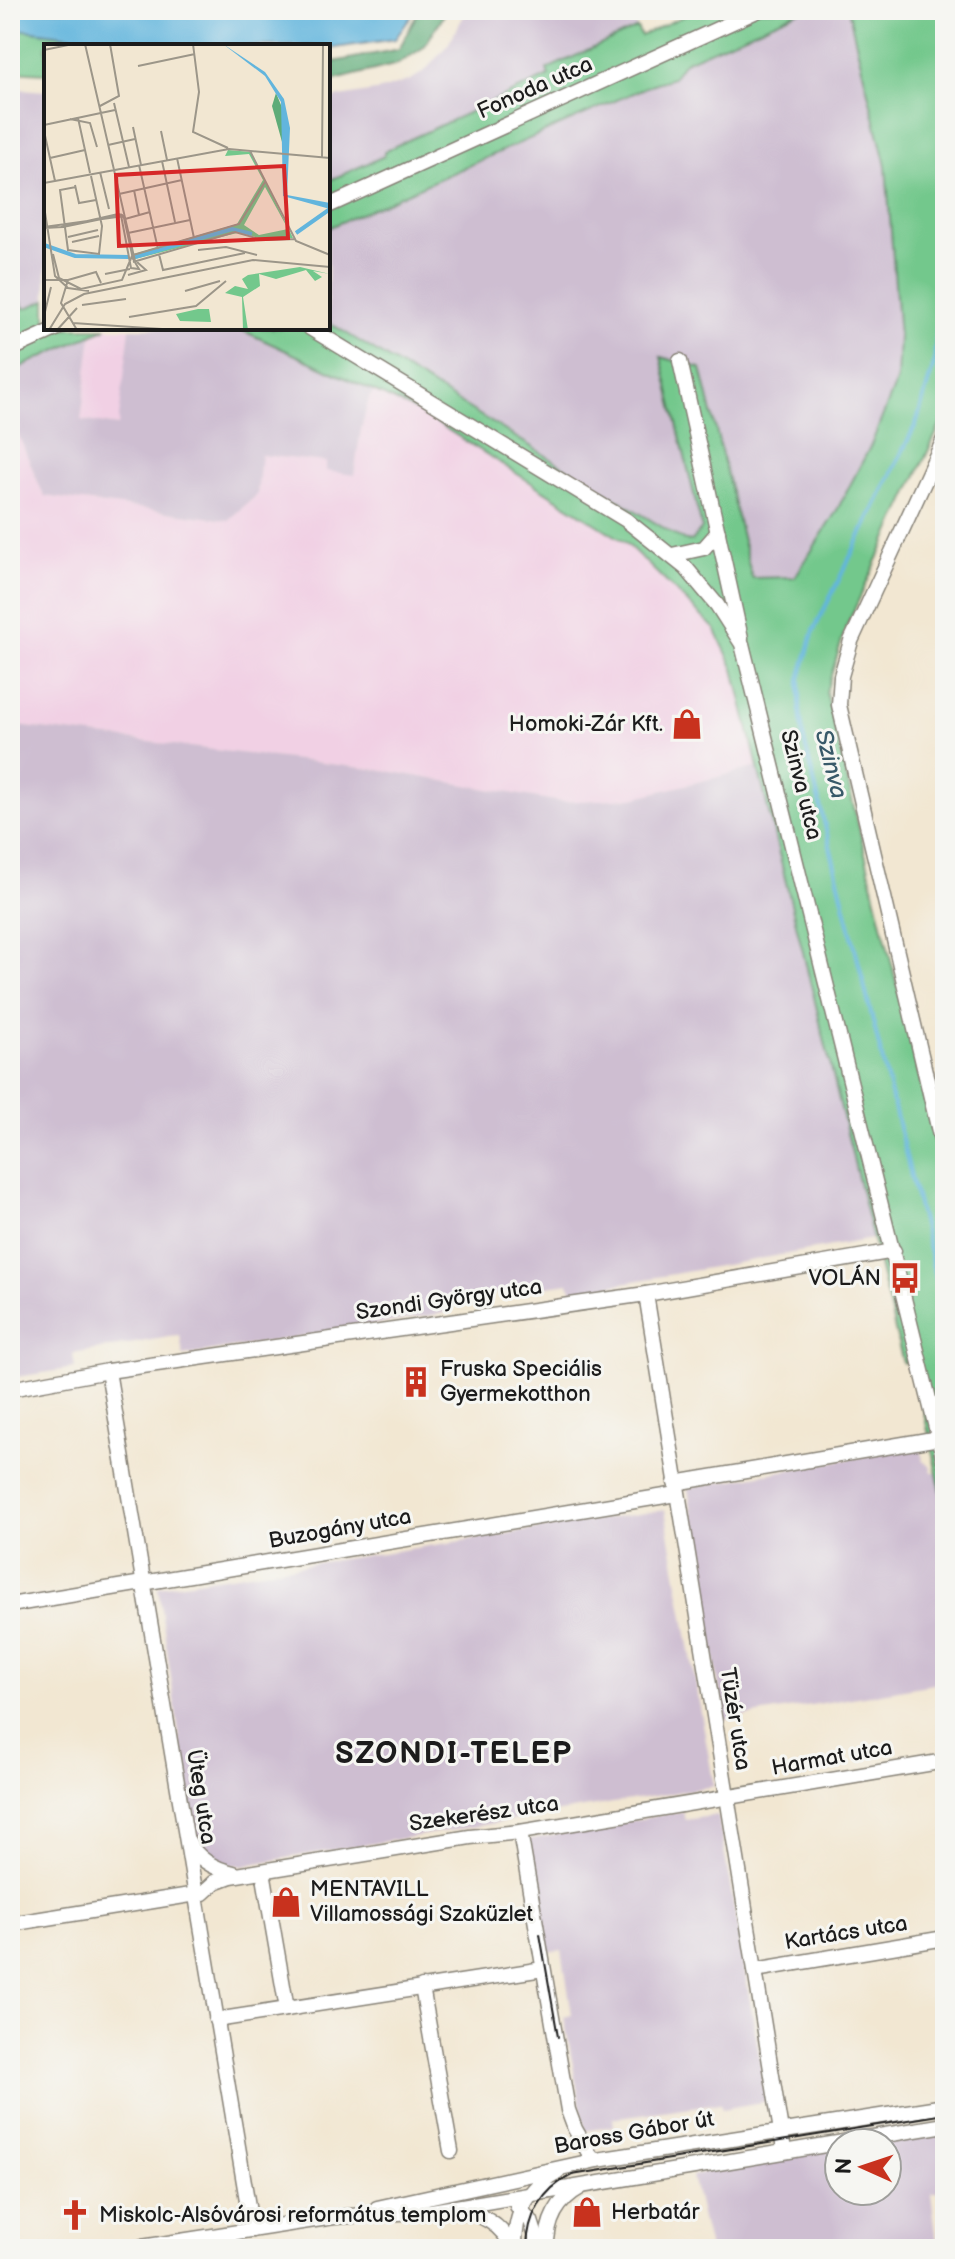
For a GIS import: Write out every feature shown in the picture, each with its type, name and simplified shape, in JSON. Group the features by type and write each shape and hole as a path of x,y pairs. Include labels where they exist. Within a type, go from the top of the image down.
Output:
{"street":[{"name":"Fonoda utca","path":"330,205 759,10"},
{"path":"10,350 54,330"},
{"name":"Szinva utca","path":"313,330 626,520 672,555 708,594 742,644 945,1464"},
{"path":"680,361 742,644"},
{"path":"945,437 851,641 839,691 840,719 945,1157"},
{"path":"672,555 704,548 718,532"},
{"name":"Szondi György utca","path":"10,1389 108,1371 646,1294 894,1251"},
{"name":"Tüzér utca","path":"646,1294 784,2150"},
{"name":"Üteg utca","path":"108,1371 252,2230"},
{"name":"Buzogány utca","path":"10,1605 676,1489 939,1438"},
{"name":"Harmat utca","path":"726,1798 945,1761"},
{"name":"Szekerész utca","path":"10,1924 203,1893 221,1879 255,1872 726,1798"},
{"name":"Szekerész utca","path":"185,1829 193,1851 205,1862 227,1872 255,1872"},
{"path":"520,1832 568,2110 593,2160"},
{"path":"255,1872 287,2009"},
{"name":"Kartács utca","path":"755,1970 945,1938"},
{"path":"216,2020 543,1969"},
{"path":"422,1987 451,2151"},
{"name":"Baross Gábor út","path":"129,2249 334,2217 593,2160 945,2106"},
{"name":"Baross Gábor út","path":"334,2217 437,2210 945,2125"},
{"path":"514,2249 520,2208 529,2194 544,2179 569,2165"},
{"path":"547,2249 547,2231 558,2206 572,2192 590,2183"},
{"path":"470,2186 499,2192 520,2208 531,2221 540,2249"},
{"path":"437,2210 463,2211 486,2219 505,2234 514,2249"}],"shaded area":[{"path":"467,10 629,10 637,28 547,69 550,76 385,151 385,156 330,180 330,99 381,90 411,80 425,71 449,43"},
{"path":"802,10 848,10 886,166 899,337 897,380 871,445 836,512 795,577 752,579 701,368 661,358 702,528 692,541 685,541 330,323 330,227 653,84 673,78 684,62"},
{"path":"10,88 44,91 44,301 24,310 21,302 10,307"},
{"path":"102,330 130,330 119,426 81,420 92,335"},
{"path":"130,330 241,330 374,391 369,398 361,429 354,475 326,471 326,462 261,455 257,495 228,520 44,496 10,415 10,372 92,335 81,420 118,426"},
{"path":"374,391 421,413 625,542 715,628 734,669 758,767 633,798 561,802 387,771 10,725 10,415 44,496 228,520 257,495 261,455 327,462 354,475 361,429 369,398"},
{"path":"10,725 387,771 561,802 633,798 758,767 872,1239 572,1292 569,1283 444,1301 445,1313 183,1356 180,1335 73,1354 75,1368 10,1378"},
{"path":"921,1446 923,1461 930,1465 932,1472 936,1472 945,1510 945,1682 724,1720 688,1488"},
{"path":"665,1510 714,1786 245,1865 216,1861 200,1847 192,1825 158,1587"},
{"path":"683,1811 685,1820 718,1815 767,2101 722,2109 720,2103 613,2118 614,2126 585,2131 564,2017 572,2015 562,1950 546,1952 527,1840"},
{"path":"945,2126 945,2190 931,2193 937,2242 888,2249 709,2249 692,2176 784,2150 823,2144 823,2207 903,2207 903,2132"}],"green space":[{"path":"419,10 447,10 424,47 398,64 330,81 330,63 399,49"},
{"path":"696,10 802,10 684,62 673,78 653,84 330,227 330,180 384,156 384,151 549,76 547,69 637,28 641,36"},
{"path":"848,10 945,10 945,415 846,627 826,692 945,1184 945,1510 913,1361 903,1363 734,669 715,629 625,542 421,413 241,330 330,330 330,323 685,541 692,541 702,528 661,357 701,368 752,578 795,577 836,512 871,445 897,380 899,337 886,166"},
{"path":"10,28 136,44 44,44 44,73 10,71"},
{"path":"21,301 24,309 44,301 44,330 102,330 10,372 10,307"}],"water":[{"path":"10,10 416,10 395,39 330,49 330,44 133,44 10,28"}],"waterway":[{"name":"Szinva","path":"945,237 934,364 916,424 814,630 800,679 803,736 945,1315"}],"tram line":[{"path":"540,1934 558,2037"},
{"path":"527,2249 530,2226 538,2205 552,2188 572,2175 945,2114"}],"place":[{"name":"Homoki-Zár Kft.","path":"687,724"},
{"name":"VOLÁN","path":"905,1278"},
{"name":"Fruska Speciális Gyermekotthon","path":"416,1382"},
{"name":"MENTAVILL Villamossági Szaküzlet","path":"286,1902"},
{"name":"Herbatár","path":"587,2212"},
{"name":"Miskolc-Alsóvárosi református templom","path":"75,2215"}],"district":[{"name":"SZONDI-TELEP","path":"454,1754"}]}
